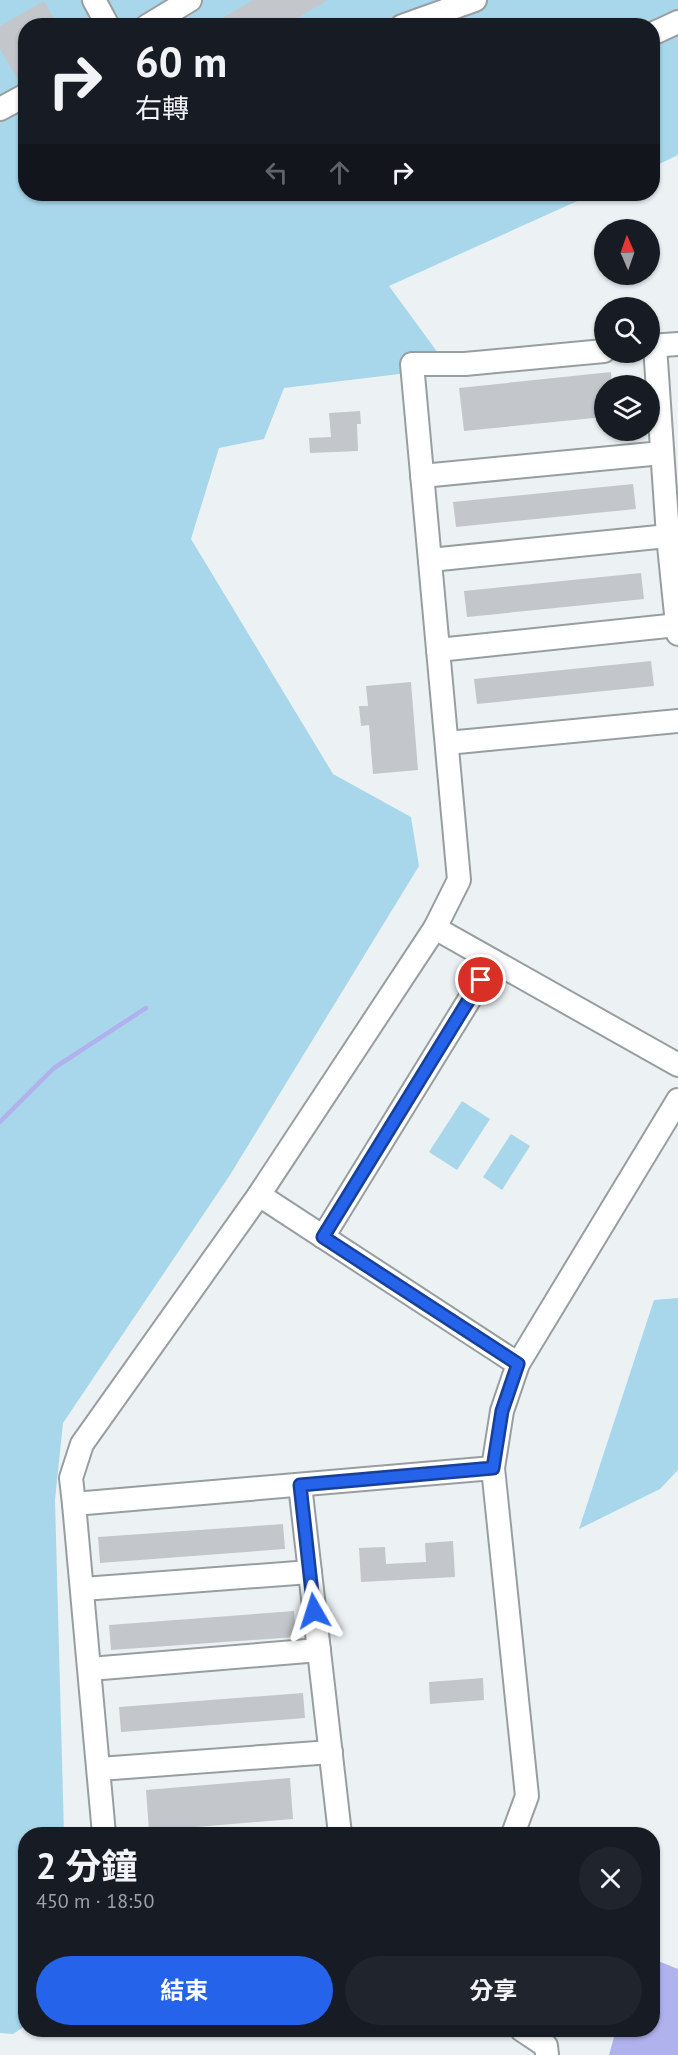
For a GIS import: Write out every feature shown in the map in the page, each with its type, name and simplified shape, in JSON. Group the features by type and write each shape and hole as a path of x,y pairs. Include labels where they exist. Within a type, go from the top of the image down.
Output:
{"street":[{"path":"94,0 104,18"},
{"path":"160,18 190,0"},
{"path":"424,18 475,0"},
{"path":"660,30 678,22"},
{"path":"0,109 18,99"},
{"path":"660,345 678,344"},
{"path":"103,1827 71,1478 82,1444 259,1195 435,928 459,880 412,364 465,364 594,352"},
{"path":"654,363 673,536 678,634"},
{"path":"422,476 662,453"},
{"path":"430,560 673,536"},
{"path":"438,650 678,625"},
{"path":"447,743 678,721"},
{"path":"435,928 678,1065"},
{"path":"323,1237 494,961"},
{"path":"516,1827 527,1796 493,1468 502,1411 518,1364 678,1100"},
{"path":"259,1195 518,1364"},
{"path":"74,1504 493,1468"},
{"path":"300,1485 339,1827"},
{"path":"83,1589 310,1572"},
{"path":"90,1670 319,1650"},
{"path":"99,1769 331,1752"},
{"path":"532,2037 546,2046 547,2055"}],"shaded area":[{"path":"0,0 678,0 678,155 660,164 660,18 18,18 18,201 577,201 389,286 449,368 284,388 264,439 219,448 191,539 333,774 411,817 419,866 230,1175 63,1423 55,1500 64,1827 18,1827 18,2031 13,2034 0,2033"},
{"path":"462,1101 490,1119 457,1170 429,1152"},
{"path":"511,1134 530,1146 502,1190 483,1177"},
{"path":"678,1298 678,1470 660,1489 579,1529 654,1300"}],"water":[{"path":"660,1962 678,1969 678,2055 609,2055 614,2037 660,2037"}],"building":[{"path":"253,0 328,0 297,18 222,18"},
{"path":"44,1 54,18 18,18 18,80 0,49 0,26"},
{"path":"611,372 611,375 594,375 594,418 464,431 459,388"},
{"path":"360,411 361,424 357,424 358,451 310,453 309,438 331,437 329,413"},
{"path":"633,484 636,509 456,527 453,502"},
{"path":"641,573 644,599 467,617 464,591"},
{"path":"651,661 654,686 477,704 474,679"},
{"path":"411,682 418,770 373,774 369,725 361,726 359,706 368,706 366,686"},
{"path":"283,1524 285,1549 100,1563 98,1537"},
{"path":"453,1541 455,1577 361,1582 359,1548 385,1547 386,1564 426,1562 425,1543"},
{"path":"294,1611 296,1637 111,1650 109,1625"},
{"path":"483,1678 484,1700 430,1704 429,1682"},
{"path":"303,1693 305,1718 121,1732 119,1707"},
{"path":"290,1778 293,1819 197,1827 149,1827 146,1790"}],"waterway":[{"path":"0,1122 54,1068 146,1008"}],"route":[{"path":"314,1611 300,1485 493,1468 502,1411 518,1364 323,1237 481,980"}]}
